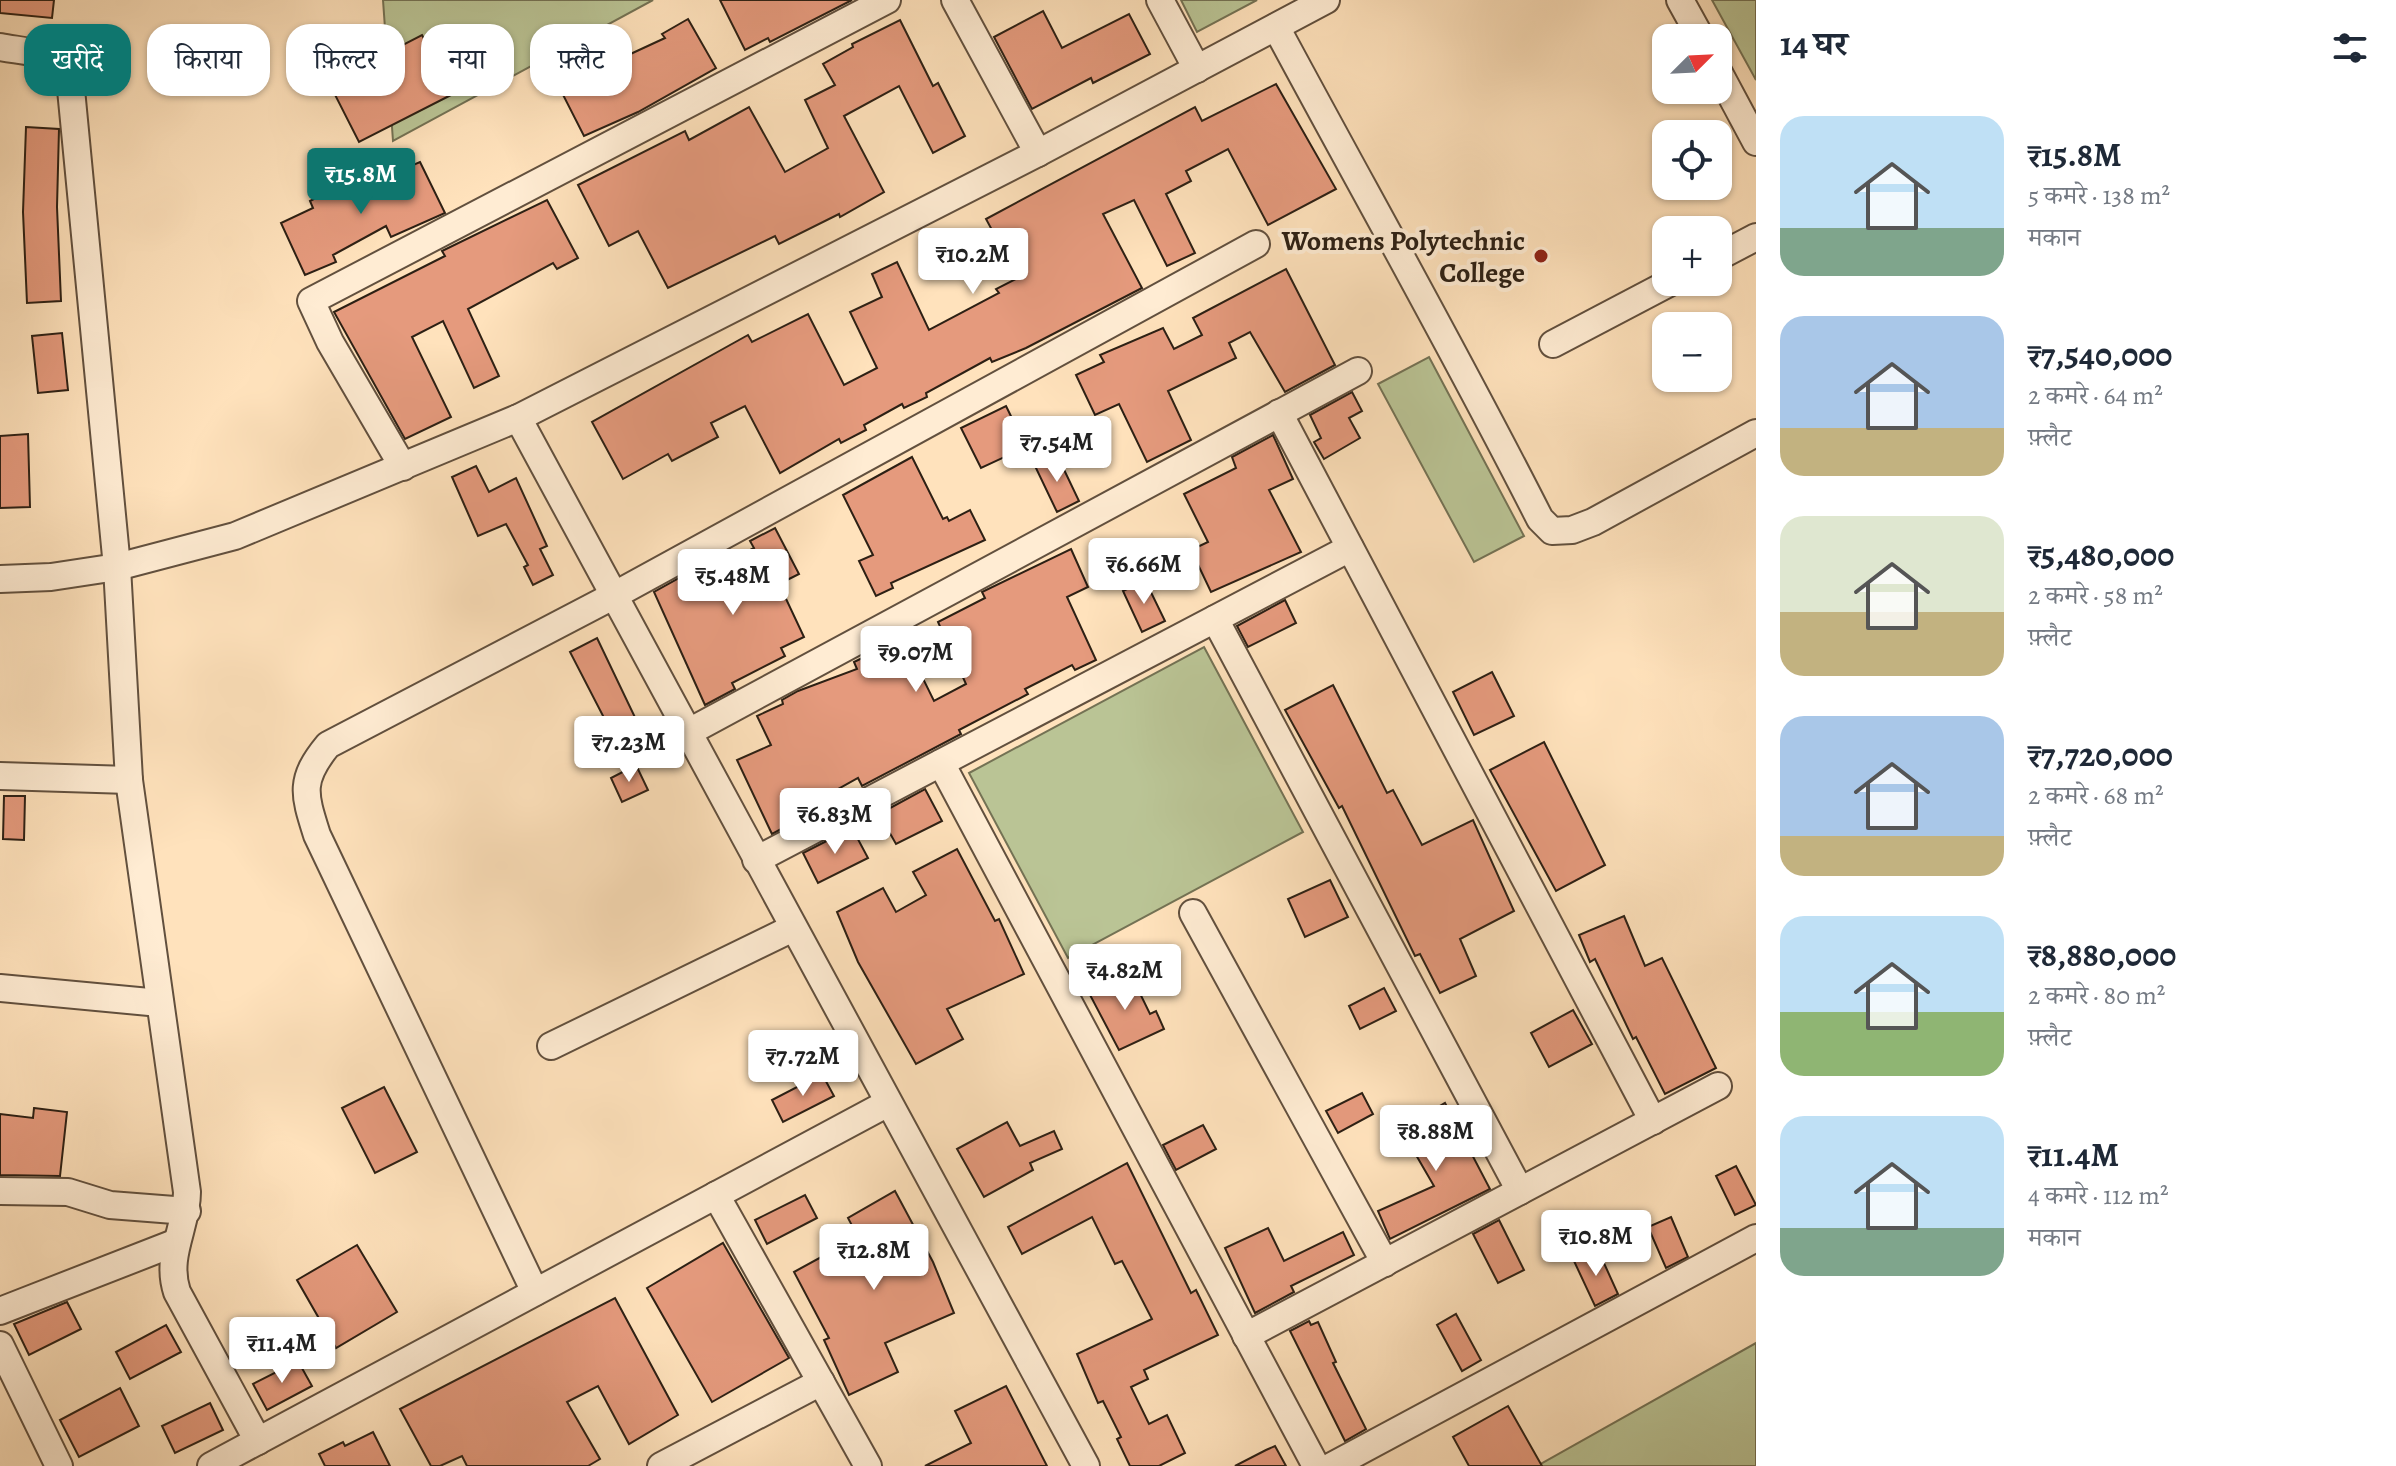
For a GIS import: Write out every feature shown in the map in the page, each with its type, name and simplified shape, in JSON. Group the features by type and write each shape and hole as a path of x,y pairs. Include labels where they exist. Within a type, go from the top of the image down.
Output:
{"street":[{"path":"403,467 330,342 311,301 887,0"},
{"path":"955,0 1038,153"},
{"path":"1160,0 1197,69"},
{"path":"0,579 51,577 117,567 235,536 518,418 1038,153 1326,0"},
{"path":"1680,0 1693,24"},
{"path":"1276,27 1437,328 1469,379 1540,519 1552,531 1572,530 1593,522 1756,433"},
{"path":"0,47 52,58 62,63 70,79 117,567 129,780 185,1174 187,1211 171,1269 177,1292 258,1441"},
{"path":"1732,97 1756,142"},
{"path":"1732,250 1756,237"},
{"path":"535,1292 317,835 304,782 328,745 613,596 1256,244"},
{"path":"1553,344 1652,292"},
{"path":"687,733 1358,371"},
{"path":"1279,413 1653,1121"},
{"path":"518,418 1086,1466"},
{"path":"756,860 1350,548"},
{"path":"1215,619 1520,1191"},
{"path":"941,763 1316,1466"},
{"path":"0,776 129,780"},
{"path":"1193,913 1385,1263"},
{"path":"551,1046 793,928"},
{"path":"0,988 160,1003"},
{"path":"1246,1336 1718,1086"},
{"path":"211,1466 888,1103"},
{"path":"0,1191 68,1192 110,1205 187,1211"},
{"path":"716,1195 868,1466"},
{"path":"1332,1466 1756,1238"},
{"path":"0,1311 177,1242"},
{"path":"0,1345 11,1394 59,1466"},
{"path":"661,1466 821,1382"}],"green space":[{"path":"383,0 653,0 609,24 530,24 530,67 514,75 514,24 421,24 421,96 476,96 393,141 390,96 405,96 405,24 385,24"},
{"path":"1181,0 1257,0 1197,32"},
{"path":"1712,0 1756,0 1756,80 1732,36 1732,24 1725,24"},
{"path":"1429,357 1524,536 1474,562 1378,384"},
{"path":"1204,647 1303,832 1068,958 969,773"},
{"path":"1756,1343 1756,1466 1537,1466"}],"building":[{"path":"0,0 54,0 52,18 0,13"},
{"path":"720,0 852,0 770,42 768,38 745,50"},
{"path":"1043,11 1062,48 1129,14 1150,54 1093,83 1091,78 1032,109 994,37"},
{"path":"688,19 716,68 638,112 584,136 564,96 632,96 632,53 665,38 662,34"},
{"path":"900,20 933,86 938,83 965,136 933,153 899,86 844,116 884,192 840,217 839,214 779,244 775,236 668,288 638,231 609,246 578,185 685,131 689,140 749,107 785,172 828,148 805,100 835,85 823,64 853,47 852,44"},
{"path":"421,36 421,96 449,96 359,142 336,96 405,96 405,44"},
{"path":"1276,84 1336,189 1268,225 1228,149 1186,171 1191,181 1166,194 1195,253 1167,266 1134,200 1103,214 1142,288 1026,348 992,362 990,358 926,393 927,397 904,408 902,404 864,425 866,430 841,443 839,439 780,473 745,406 711,423 718,437 672,461 668,454 623,479 592,422 748,335 752,342 808,314 844,385 877,368 850,312 882,297 872,274 897,262 929,330 999,293 996,289 1018,278 986,219 1195,107 1202,121"},
{"path":"26,127 59,129 57,207 61,301 27,303 23,212"},
{"path":"420,162 445,213 391,237 386,226 333,255 336,262 305,275 281,223 313,208 310,201 333,189 338,197"},
{"path":"547,200 578,258 557,269 553,263 468,309 499,376 474,388 443,321 412,337 451,417 405,439 334,312 445,256 442,251"},
{"path":"1286,269 1335,365 1285,392 1250,332 1229,343 1236,358 1168,391 1191,440 1147,462 1119,404 1095,415 1076,375 1104,362 1100,355 1163,328 1174,349 1202,335 1193,318"},
{"path":"62,333 68,390 38,393 32,336"},
{"path":"1352,392 1362,411 1349,418 1360,438 1324,459 1314,442 1321,438 1310,415"},
{"path":"1006,406 1026,447 981,468 961,428"},
{"path":"28,434 30,507 0,508 0,436"},
{"path":"1273,435 1293,479 1269,490 1301,552 1211,592 1191,550 1208,542 1184,494 1236,468 1232,457"},
{"path":"1057,455 1079,501 1057,512 1035,466"},
{"path":"912,457 943,519 947,517 949,521 970,510 985,540 891,583 893,588 876,596 859,561 873,555 843,495"},
{"path":"476,466 489,492 516,478 547,546 540,549 553,575 533,585 524,567 528,565 506,524 478,536 452,477"},
{"path":"775,528 799,574 779,584 804,637 781,648 785,656 732,683 735,689 705,705 654,592 681,577 685,585 754,548 750,541"},
{"path":"1071,549 1088,587 1067,597 1096,660 1075,670 1072,665 1025,689 1028,694 959,730 961,734 862,786 858,778 833,792 837,799 772,834 737,760 771,745 757,716 783,704 782,700 798,691 857,669 854,662 903,638 934,701 966,684 938,622 985,598 982,592"},
{"path":"1145,580 1165,621 1142,632 1123,591"},
{"path":"1285,600 1296,623 1248,647 1237,626"},
{"path":"597,638 642,732 617,743 570,652"},
{"path":"1492,672 1514,716 1474,735 1453,692"},
{"path":"1333,685 1387,793 1393,790 1422,845 1473,820 1514,911 1460,939 1476,976 1440,993 1420,954 1415,956 1342,806 1339,808 1285,710"},
{"path":"1544,742 1605,865 1556,891 1490,770"},
{"path":"636,765 648,790 622,802 611,778"},
{"path":"925,789 942,821 896,844 879,814"},
{"path":"4,796 25,796 24,840 3,839"},
{"path":"852,828 868,858 818,883 803,853"},
{"path":"957,849 995,921 999,919 1024,974 947,1009 963,1039 916,1064 858,962 837,912 883,888 896,912 926,895 913,872"},
{"path":"1330,880 1348,917 1305,937 1288,899"},
{"path":"1624,916 1645,966 1662,958 1716,1068 1665,1094 1636,1037 1633,1039 1595,959 1590,962 1579,935"},
{"path":"1130,973 1150,1014 1156,1011 1164,1029 1119,1050 1089,993"},
{"path":"1384,988 1396,1011 1360,1029 1349,1006"},
{"path":"1573,1010 1592,1044 1549,1067 1531,1033"},
{"path":"822,1074 834,1096 783,1122 772,1100"},
{"path":"384,1087 417,1152 375,1173 342,1108"},
{"path":"1362,1093 1373,1114 1338,1133 1326,1111"},
{"path":"1445,1103 1490,1189 1390,1239 1378,1211 1434,1186 1401,1129"},
{"path":"34,1108 67,1112 60,1176 0,1175 0,1114 33,1118"},
{"path":"1007,1122 1020,1146 1054,1131 1062,1149 1030,1163 1033,1170 984,1197 957,1149"},
{"path":"1203,1125 1216,1149 1176,1170 1163,1145"},
{"path":"1127,1163 1191,1293 1196,1290 1218,1335 1144,1370 1148,1379 1131,1387 1149,1424 1167,1415 1185,1453 1159,1466 1130,1466 1117,1439 1121,1437 1103,1401 1098,1403 1077,1354 1152,1319 1122,1261 1115,1264 1092,1217 1022,1254 1008,1227"},
{"path":"1736,1166 1756,1205 1735,1215 1716,1176"},
{"path":"895,1191 933,1262 954,1313 885,1343 898,1372 849,1395 824,1340 829,1338 794,1272 858,1237 848,1218"},
{"path":"805,1195 817,1218 767,1244 755,1220"},
{"path":"1671,1217 1688,1257 1666,1268 1648,1227"},
{"path":"1499,1220 1524,1270 1498,1283 1473,1234"},
{"path":"1268,1228 1284,1261 1343,1232 1354,1255 1291,1286 1294,1292 1255,1313 1225,1248"},
{"path":"723,1243 789,1358 712,1402 647,1288"},
{"path":"357,1245 397,1312 336,1348 297,1280"},
{"path":"1598,1250 1618,1294 1595,1306 1574,1261"},
{"path":"615,1298 678,1415 629,1444 598,1386 567,1402 600,1459 588,1466 467,1466 462,1456 440,1466 431,1466 400,1409"},
{"path":"67,1302 81,1329 29,1355 14,1324"},
{"path":"1456,1314 1481,1360 1462,1371 1437,1325"},
{"path":"1309,1321 1311,1325 1318,1322 1336,1362 1333,1363 1366,1429 1345,1441 1290,1331"},
{"path":"166,1325 181,1352 130,1379 116,1352"},
{"path":"298,1361 312,1386 267,1410 253,1384"},
{"path":"1006,1386 1047,1466 925,1466 971,1443 955,1411"},
{"path":"120,1388 139,1426 79,1457 60,1420"},
{"path":"210,1403 223,1430 175,1453 162,1426"},
{"path":"1508,1406 1542,1466 1469,1466 1453,1437"},
{"path":"373,1432 390,1466 325,1466 319,1454 343,1442 345,1446"},
{"path":"1275,1446 1286,1466 1235,1466 1266,1450"}],"place":[{"name":"Womens Polytechnic College","path":"1541,256"}]}
